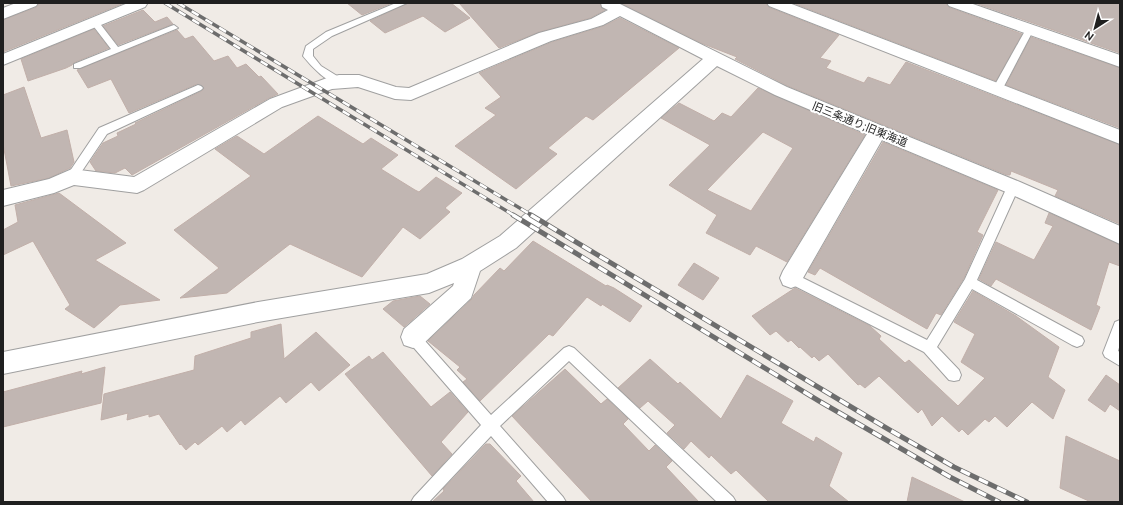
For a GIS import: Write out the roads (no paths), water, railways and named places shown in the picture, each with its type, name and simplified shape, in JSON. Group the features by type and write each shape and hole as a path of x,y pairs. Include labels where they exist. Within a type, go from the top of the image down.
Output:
{"street":[{"path":"3,14 30,3"},
{"path":"3,60 139,4 137,3"},
{"path":"775,3 1120,137"},
{"path":"955,3 1120,61"},
{"path":"3,198 54,185 72,177 137,185 276,103 339,80 359,81 395,93 411,94 545,37 597,22 613,7"},
{"name":"旧三条通り;旧東海道","path":"613,7 781,91 1013,187 1120,235"},
{"path":"3,363 258,312 339,300 429,282 470,266 508,242 715,58"},
{"path":"791,278 878,131"},
{"path":"413,337 463,291 470,266"}],"lane":[{"path":"339,80 318,68 308,56 309,48 329,34 403,3"},
{"path":"95,23 116,50"},
{"path":"78,66 174,28"},
{"path":"997,90 1030,29"},
{"path":"72,177 103,131 198,88"},
{"path":"929,348 970,282 1013,187"},
{"path":"791,278 929,348 954,375"},
{"path":"970,282 1077,341"},
{"path":"1120,326 1110,353 1120,360"},
{"path":"413,337 558,502"},
{"path":"419,502 490,425 569,352 728,502"}],"railway":[{"path":"165,3 515,216"},
{"path":"178,3 533,216"},
{"path":"513,215 819,401 950,477 999,502"},
{"path":"531,215 888,429 954,467 1027,502"}]}
